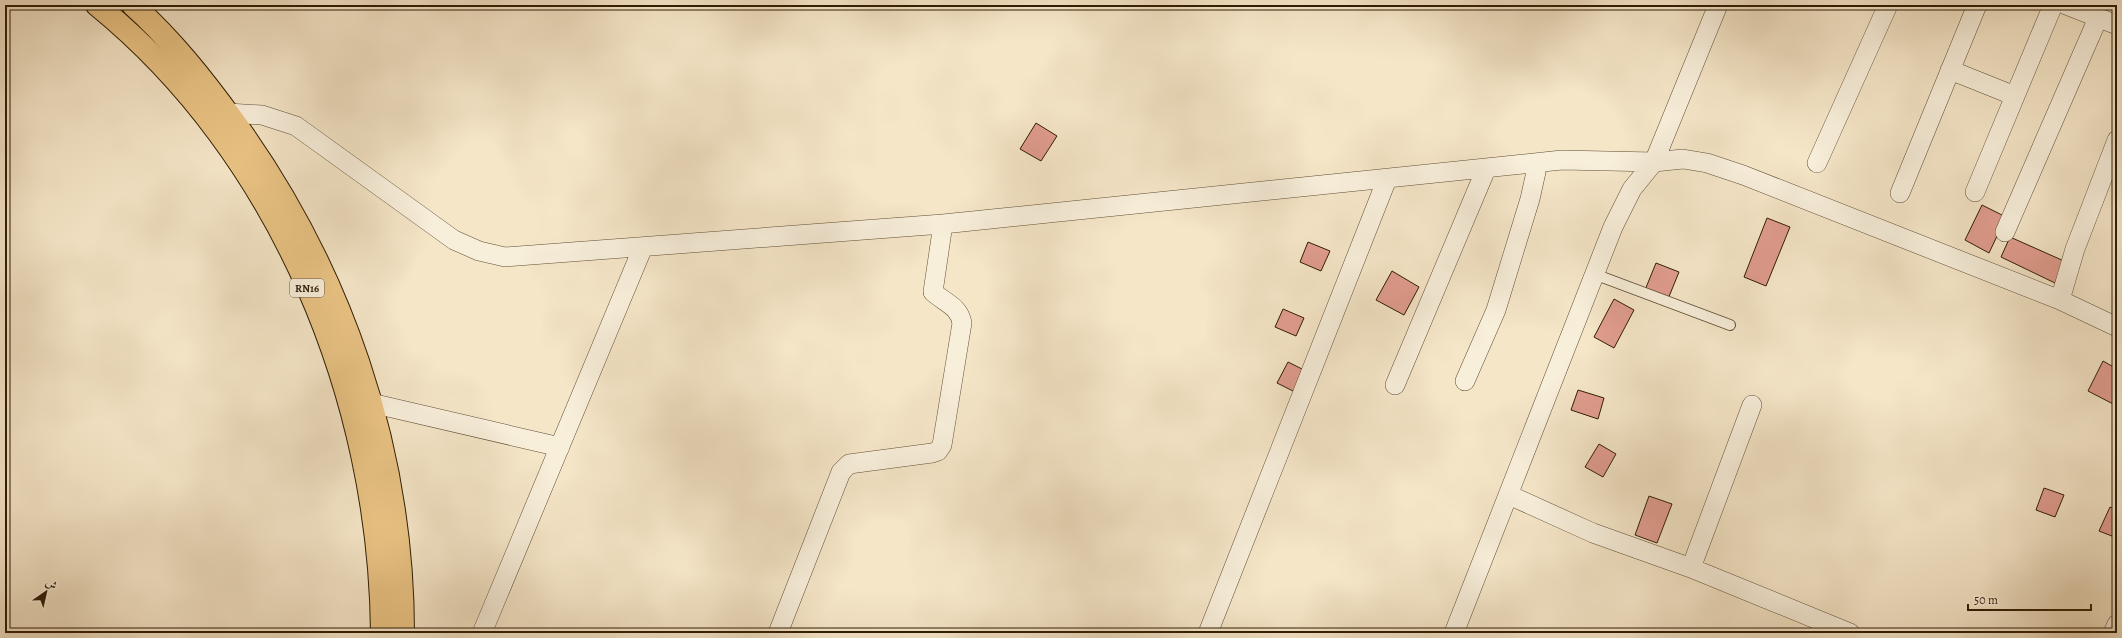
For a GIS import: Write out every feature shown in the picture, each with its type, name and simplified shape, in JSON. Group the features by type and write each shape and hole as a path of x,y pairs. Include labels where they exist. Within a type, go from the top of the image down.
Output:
{"highway":[{"name":"RN16","path":"97,5 164,66 210,123 250,180 301,273 337,365 359,439 368,480 377,543 382,633"},
{"name":"RN16","path":"133,5 188,62 228,113 269,173 305,235 336,301 371,403 394,509 402,581 403,633"}],"street":[{"path":"1454,633 1594,274 1632,189 1654,162 1718,5"},
{"path":"1817,163 1888,5"},
{"path":"1900,193 1977,5"},
{"path":"1975,192 2054,5"},
{"path":"2073,6 2098,18 2117,24"},
{"path":"2005,232 2098,18"},
{"path":"1950,70 2015,96"},
{"path":"228,113 262,115 296,126 443,233 466,247 505,256 943,224 1562,160 1654,162 1682,159 1707,163 2060,300 2117,326"},
{"path":"2060,300 2075,249 2117,140"},
{"path":"1464,381 1496,310 1530,199 1538,163"},
{"path":"1395,385 1486,169"},
{"path":"1208,633 1388,179"},
{"path":"778,633 841,472 849,464 932,453 938,451 942,445 962,323 961,315 954,306 933,292 943,224"},
{"path":"482,633 644,247"},
{"path":"371,403 560,447"},
{"path":"1691,568 1752,405"},
{"path":"1509,495 1593,533 1691,568 1850,633"},
{"path":"2113,633 2117,624"}],"lane":[{"path":"1594,274 1730,326"}],"building":[{"path":"1036,123 1057,136 1041,161 1020,149"},
{"path":"1982,205 2006,217 1989,253 1965,240"},
{"path":"1767,218 1790,227 1766,286 1744,277"},
{"path":"2010,237 2064,261 2055,283 2001,257"},
{"path":"1308,242 1330,251 1321,271 1300,262"},
{"path":"1656,263 1679,272 1668,299 1645,290"},
{"path":"1392,271 1419,287 1404,315 1376,300"},
{"path":"1614,299 1634,310 1614,348 1594,337"},
{"path":"1283,309 1304,318 1296,336 1275,327"},
{"path":"2103,361 2117,369 2117,406 2088,391"},
{"path":"1288,362 1308,372 1297,393 1277,383"},
{"path":"1578,390 1604,398 1598,419 1571,410"},
{"path":"1599,444 1616,454 1603,477 1585,467"},
{"path":"2044,488 2064,495 2055,517 2036,510"},
{"path":"1649,496 1672,504 1657,543 1635,535"},
{"path":"2110,507 2117,510 2117,538 2099,531"}]}
